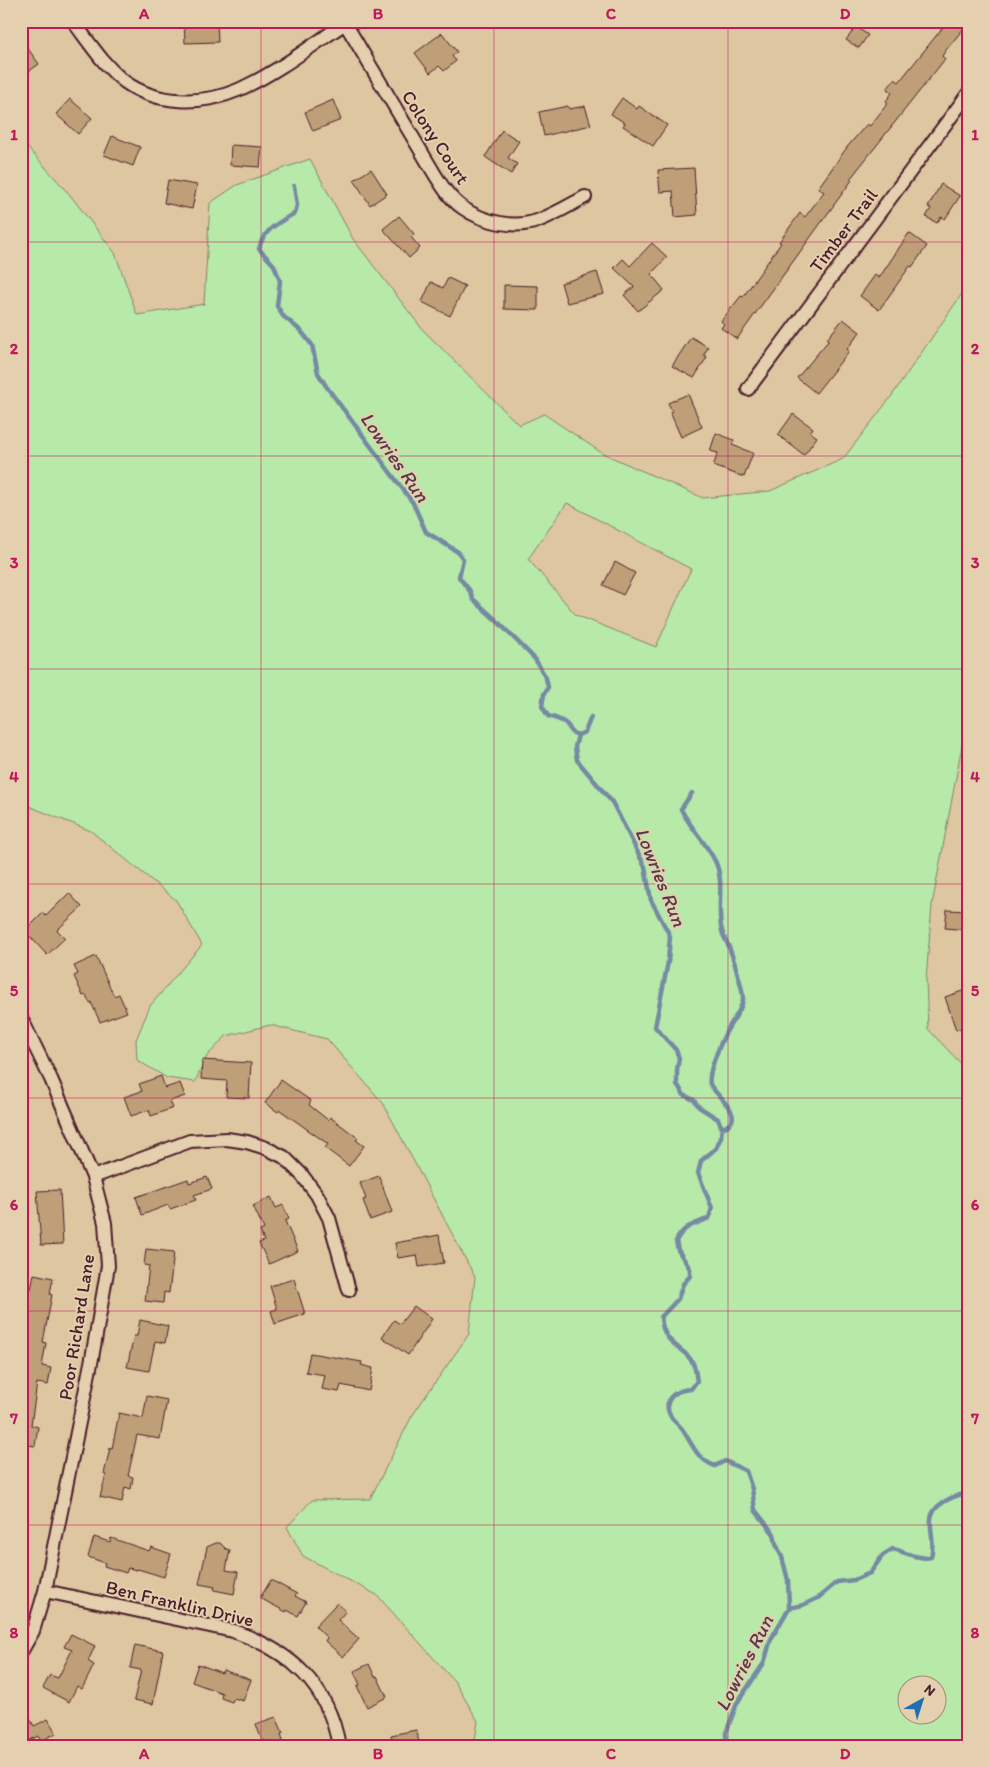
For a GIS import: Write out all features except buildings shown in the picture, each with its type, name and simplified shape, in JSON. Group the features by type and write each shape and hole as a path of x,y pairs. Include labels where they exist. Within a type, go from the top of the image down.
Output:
{"street":[{"path":"73,21 106,64 124,82 144,93 167,100 202,99 222,96 239,90 278,67 346,22"},
{"name":"Colony Court","path":"346,22 434,173 448,194 463,208 480,217 516,224 536,221 585,197"},
{"name":"Timber Trail","path":"748,389 968,94"},
{"name":"Poor Richard Lane","path":"21,1018 52,1079 93,1177 105,1224 108,1266 92,1358 45,1591 33,1631 21,1652"},
{"path":"93,1177 190,1141 227,1139 247,1142 266,1148 284,1157 302,1175 317,1195 329,1218 349,1290"},
{"name":"Ben Franklin Drive","path":"45,1591 233,1632 256,1640 277,1651 297,1666 315,1685 328,1707 339,1746"}],"green space":[{"path":"21,140 70,195 115,253 137,315 204,304 210,203 237,185 310,159 353,239 423,330 519,425 544,414 602,453 703,498 770,491 843,459 891,397 968,285 968,734 963,740 932,905 926,980 928,1029 968,1071 968,1746 474,1746 478,1721 455,1682 377,1595 303,1556 287,1527 312,1500 370,1499 412,1416 469,1334 475,1277 383,1103 327,1039 270,1025 226,1036 207,1056 195,1082 167,1078 137,1060 136,1040 150,1006 202,945 176,900 91,831 21,803","holes":["567,503 691,569 656,647 576,615 528,559"]}],"waterway":[{"name":"Lowries Run","path":"294,186 297,205 295,213 278,223 268,232 261,242 259,249 274,265 280,281 277,306 283,316 301,331 312,345 318,373 413,503 426,532 458,552 463,559 459,577 470,591 473,599 535,659 546,678 548,687 544,694 542,706 548,716 562,721 568,725 571,732 578,735"},
{"path":"578,735 585,732 591,717"},
{"name":"Lowries Run","path":"578,735 575,747 577,760 612,802 645,867 651,900 670,936 668,962 655,1027 676,1050 679,1058 677,1084 684,1095 694,1100 699,1107 718,1119 722,1128 721,1137 716,1148 701,1161 698,1173 712,1208 709,1218 686,1228 676,1241 678,1250 690,1269 690,1276 683,1284 678,1299 661,1317 666,1335 692,1361 697,1381 691,1389 680,1391 671,1397 668,1411 672,1419 683,1430 696,1452 709,1463 715,1466 725,1461 746,1471 752,1489 755,1510 774,1534 782,1557 788,1580 789,1608 771,1639 764,1663 737,1703 726,1733 727,1746"},
{"path":"692,793 681,809 708,849 719,871 720,923 735,964 743,995 741,1008 724,1037 710,1076 710,1084 732,1113 733,1119 730,1124 722,1128"},
{"path":"789,1608 803,1605 818,1598 837,1582 854,1580 870,1573 883,1555 893,1549 917,1557 931,1557 931,1518 934,1511 939,1505 949,1499 960,1495 968,1495"}]}
